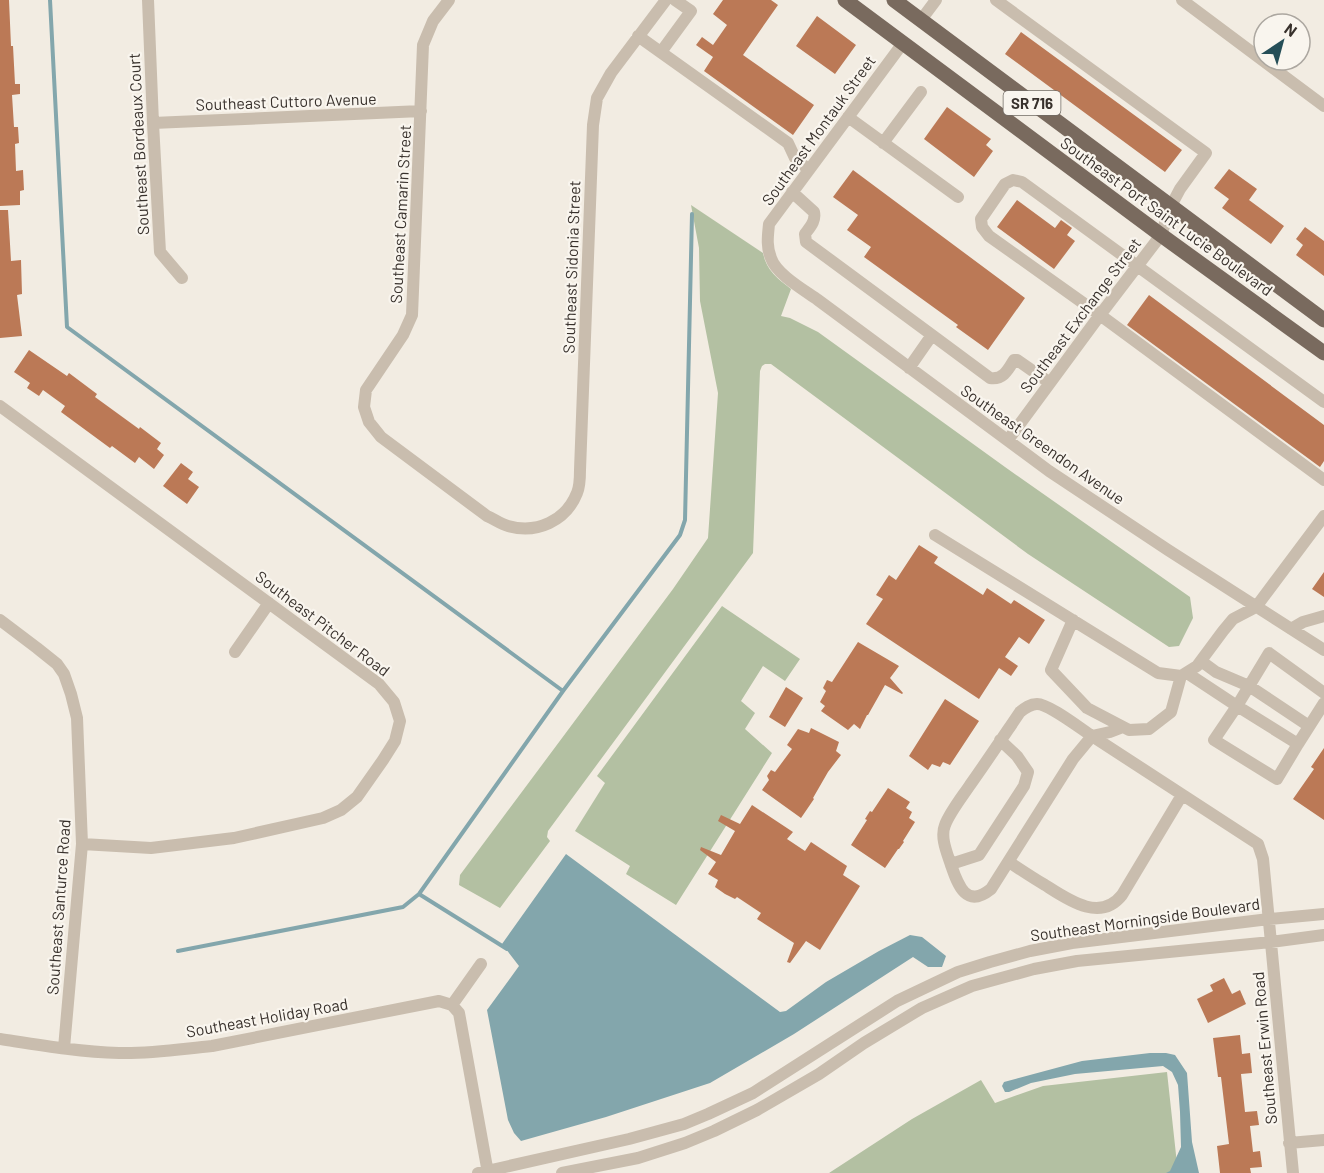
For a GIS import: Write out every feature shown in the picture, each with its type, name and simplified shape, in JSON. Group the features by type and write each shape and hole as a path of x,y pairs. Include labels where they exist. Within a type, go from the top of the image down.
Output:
{"main road":[{"name":"Southeast Port Saint Lucie Boulevard","path":"845,0 1161,236 1324,353"},
{"name":"Southeast Port Saint Lucie Boulevard","path":"894,0 1324,320"}],"street":[{"name":"Southeast Bordeaux Court","path":"148,0 160,252 182,279"},
{"name":"Southeast Camarin Street","path":"369,422 364,407 366,390 403,335 412,315 423,45 433,21 449,0"},
{"name":"Southeast Sidonia Street","path":"369,422 381,437 488,516 507,526 529,529 544,526 570,506 578,491 580,470 593,125 597,98 610,73 666,0"},
{"path":"661,52 691,11 675,0"},
{"path":"921,20 936,0"},
{"name":"Southeast Exchange Street","path":"996,0 1206,153 1180,189 1171,206 1161,236 1008,440"},
{"path":"1182,0 1324,106"},
{"path":"639,36 788,143 795,158 809,170"},
{"name":"Southeast Montauk Street","path":"767,240 770,224 792,192 903,43"},
{"path":"883,143 921,92"},
{"name":"Southeast Cuttoro Avenue","path":"153,123 421,111"},
{"path":"848,117 958,198"},
{"path":"1324,402 1022,182 1013,180 1005,184 981,219 982,227 989,236 1324,480"},
{"path":"792,192 814,212 813,222 805,234 806,242 990,378 1001,377 1014,360 1017,360 1050,383"},
{"name":"Southeast Greendon Avenue","path":"767,240 771,260 781,272 909,368 1049,471 1324,650"},
{"path":"909,368 932,335"},
{"name":"Southeast Pitcher Road","path":"0,406 379,684 394,702 399,721 395,741 357,797 341,810 323,818 234,838 151,848 82,844"},
{"path":"1073,620 1051,670 1087,708 1129,730 1149,729 1170,712 1184,674 1197,666 1233,619 1256,607 1324,516"},
{"path":"935,535 1158,673 1184,674 1298,744"},
{"path":"235,652 269,603"},
{"path":"1291,629 1303,622 1324,616"},
{"name":"Southeast Santurce Road","path":"0,620 57,664 67,684 77,718 82,844 64,1048"},
{"path":"1324,693 1269,653 1214,740 1277,779 1324,703"},
{"path":"1201,661 1216,672 1249,686 1309,726"},
{"name":"Southeast Erwin Road","path":"1000,740 1020,712 1028,706 1037,704 1046,706 1258,844 1263,859 1293,1173"},
{"path":"951,864 979,855 1024,786 1028,772 1017,756 1000,740 944,826 944,847 958,885 967,895 985,894 991,889 1073,759 1092,736 1123,727"},
{"path":"1009,862 1071,902 1084,907 1111,904 1122,895 1182,795"},
{"name":"Southeast Morningside Boulevard","path":"485,1172 629,1139 684,1124 708,1114 753,1093 810,1058 880,1010 957,972 1030,951 1072,943 1324,914"},
{"name":"Southeast Morningside Boulevard","path":"562,1173 638,1158 714,1131 757,1110 819,1074 864,1043 922,1008 972,986 1034,969 1077,962 1324,936"},
{"path":"1072,943 1077,962"},
{"path":"481,964 452,1005 459,1013 485,1172"},
{"name":"Southeast Holiday Road","path":"0,1039 120,1053 184,1049 212,1046 439,1001 452,1005"},
{"path":"880,1010 892,1026"},
{"path":"708,1114 714,1131"},
{"path":"1289,1143 1324,1140"}],"green space":[{"path":"691,205 763,253 777,278 791,289 781,316 818,332 1190,597 1193,618 1179,646 1169,647 1028,554 771,364 765,364 760,371 753,553 548,831 547,837 550,841 500,908 459,885 460,875 673,589 708,538 718,393 700,301 699,248"},
{"path":"722,606 800,659 785,681 763,666 741,701 755,713 745,729 772,753 676,905 626,874 630,866 575,831 605,783 597,776"},
{"path":"1167,1072 1178,1173 829,1173 912,1119 981,1080 995,1103 1043,1086"}],"water":[{"path":"566,854 780,1012 786,1011 826,982 910,935 922,937 946,956 942,967 928,967 913,957 794,1034 710,1083 606,1117 521,1141 508,1120 487,1010 519,966 502,944"},
{"path":"1150,1053 1175,1055 1187,1073 1192,1142 1199,1173 1166,1173 1170,1171 1181,1147 1178,1085 1172,1072 1163,1066 1075,1074 1031,1083 1009,1092 1005,1092 1002,1086 1004,1082 1082,1061"}],"building":[{"path":"0,0 9,0 15,84 20,84 20,94 12,95 14,127 18,127 19,143 15,144 16,171 23,170 24,190 20,191 20,205 0,206"},
{"path":"723,0 771,0 778,5 743,55 814,105 793,135 704,71 713,57 696,45 702,37 713,45 727,25 713,14"},
{"path":"817,16 856,45 835,74 796,46"},
{"path":"1021,32 1182,150 1165,172 1005,54"},
{"path":"947,107 991,139 986,145 993,151 974,177 924,139"},
{"path":"1229,169 1257,189 1249,200 1284,226 1271,244 1222,208 1229,199 1214,188"},
{"path":"853,170 1025,298 988,350 956,327 958,325 864,257 871,247 847,230 858,215 833,197"},
{"path":"1017,200 1055,228 1061,220 1072,228 1067,235 1075,241 1054,269 997,227"},
{"path":"0,210 8,210 11,261 21,260 22,294 17,295 22,336 0,338"},
{"path":"1305,227 1324,241 1324,276 1296,255 1303,245 1296,239"},
{"path":"1149,295 1324,425 1324,461 1320,467 1127,325"},
{"path":"29,350 67,376 69,373 97,394 95,397 161,443 157,449 164,455 154,469 139,457 135,463 112,446 110,448 61,412 65,406 43,390 39,396 27,388 30,383 14,372"},
{"path":"181,463 193,472 188,479 199,487 187,504 163,486"},
{"path":"919,545 938,557 934,563 983,595 987,588 1011,604 1014,600 1045,620 1029,644 1019,637 1005,657 1018,666 1011,676 999,668 979,699 866,624 883,599 876,595 889,575 896,580"},
{"path":"1324,572 1324,597 1312,589"},
{"path":"858,642 899,666 890,678 903,693 885,685 860,729 854,724 848,730 821,711 825,706 820,702 826,691 823,688 827,680 832,682"},
{"path":"786,687 803,698 785,727 769,717"},
{"path":"945,699 979,721 950,765 943,762 940,767 932,764 928,770 909,756"},
{"path":"811,728 839,742 836,751 841,755 828,772 801,818 762,790 769,780 767,776 771,770 775,772 792,749 787,745 798,729 809,733"},
{"path":"1324,748 1324,820 1293,799 1314,769 1311,767"},
{"path":"888,788 910,802 906,808 912,812 909,818 915,822 885,868 851,845 870,811 872,812"},
{"path":"752,805 793,832 787,839 805,851 811,842 847,866 843,875 860,886 820,950 806,941 790,963 787,962 794,943 757,919 761,913 737,897 735,899 715,887 718,880 708,874 716,862 700,850 701,847 721,855 735,831 718,821 721,815 740,824"},
{"path":"1224,978 1232,994 1240,990 1246,1004 1208,1023 1197,999 1213,991 1210,985"},
{"path":"1240,1035 1242,1054 1250,1053 1252,1073 1241,1074 1245,1112 1257,1111 1259,1125 1250,1126 1253,1152 1260,1151 1262,1167 1250,1168 1251,1173 1220,1173 1217,1146 1229,1144 1221,1077 1218,1077 1213,1038"}],"waterway":[{"path":"50,0 67,327 563,691"},
{"path":"178,951 403,907 419,894 563,691 680,535 685,520 692,214"},
{"path":"419,894 507,949"}]}
